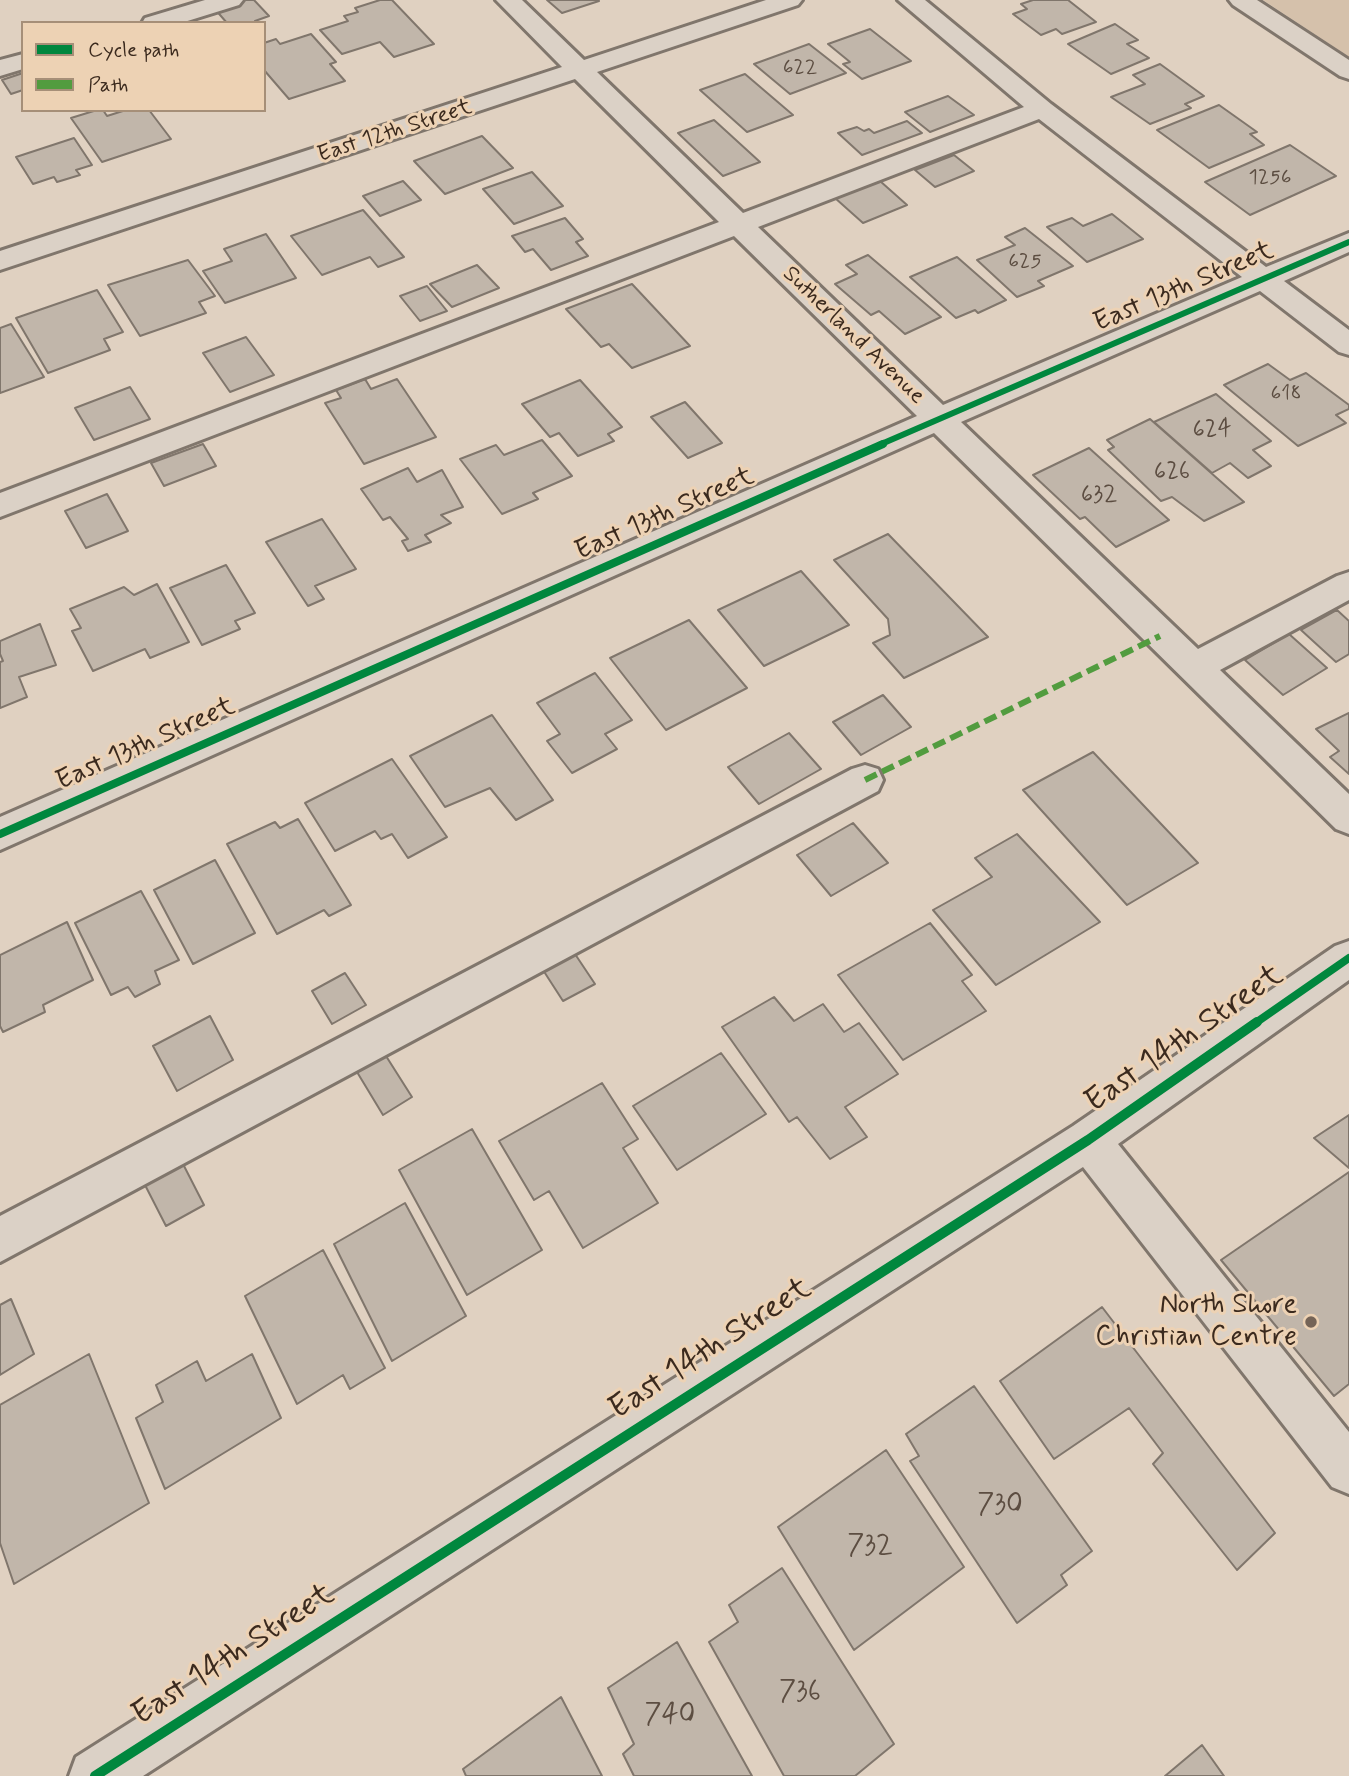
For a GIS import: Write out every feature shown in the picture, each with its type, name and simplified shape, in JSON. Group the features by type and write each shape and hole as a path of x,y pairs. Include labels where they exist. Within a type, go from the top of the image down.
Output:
{"street":[{"path":"161,21 231,0"},
{"name":"Sutherland Avenue","path":"508,0 1349,818"},
{"name":"East 12th Street","path":"0,261 790,0"},
{"path":"910,0 1042,108 1349,345"},
{"path":"1241,0 1349,71"},
{"path":"0,68 21,62"},
{"path":"0,505 1042,108"},
{"name":"East 13th Street","path":"0,834 939,419 1349,242"},
{"path":"1195,667 1349,585"},
{"path":"0,1240 865,780"},
{"name":"East 14th Street","path":"95,1776 1088,1140 1349,958"},
{"path":"1088,1140 1349,1470"}],"shaded area":[{"path":"1263,0 1349,0 1349,57"}],"building":[{"path":"239,0 254,0 269,16 255,21 225,21 214,8"},
{"path":"380,0 392,0 434,44 394,57 380,42 342,54 320,30 348,21 344,16 358,12 355,8"},
{"path":"547,0 598,0 599,1 562,13"},
{"path":"1033,0 1068,0 1096,22 1062,34 1056,29 1041,35 1013,14 1027,9 1021,4"},
{"path":"1115,24 1138,40 1127,44 1149,58 1111,74 1068,44"},
{"path":"870,29 911,61 862,79 843,64 850,62 828,44"},
{"path":"311,34 336,62 330,64 345,81 289,99 266,72 266,42 276,39 280,44"},
{"path":"809,44 846,73 790,94 754,64"},
{"path":"1160,64 1204,96 1185,104 1191,108 1150,124 1111,97 1145,84 1133,75"},
{"path":"21,74 21,91 11,94 2,80"},
{"path":"745,74 793,115 747,132 700,90"},
{"path":"948,96 974,115 930,132 905,112"},
{"path":"1219,105 1257,132 1250,134 1264,145 1209,168 1157,130"},
{"path":"90,112 104,112 107,116 120,112 151,112 171,139 102,162 71,118"},
{"path":"714,120 760,162 723,176 678,133"},
{"path":"907,121 922,133 862,155 838,133 857,127 864,131 869,129 874,133"},
{"path":"482,136 513,168 445,194 414,161"},
{"path":"74,138 92,165 76,170 80,175 57,182 54,177 33,184 16,157"},
{"path":"1290,145 1336,176 1250,215 1205,182"},
{"path":"954,155 974,171 935,187 915,170"},
{"path":"532,172 563,206 514,224 483,189"},
{"path":"403,181 421,200 380,216 363,196"},
{"path":"880,181 907,205 863,223 835,198"},
{"path":"363,210 404,257 378,267 370,257 322,275 291,236"},
{"path":"1112,214 1143,239 1087,262 1047,227 1072,218 1083,226"},
{"path":"565,218 583,239 576,242 588,256 551,270 533,249 525,252 512,236"},
{"path":"1025,228 1073,266 1038,281 1044,286 1017,297 977,260 1015,245 1005,237"},
{"path":"266,234 296,278 225,303 203,271 232,261 224,249"},
{"path":"868,255 941,317 905,334 879,311 871,315 835,284 857,274 846,265"},
{"path":"957,257 1006,300 978,313 975,310 956,318 910,277"},
{"path":"188,260 215,296 199,302 206,313 140,336 108,285"},
{"path":"477,265 499,288 452,307 430,284"},
{"path":"632,284 690,346 632,368 609,344 601,347 566,309"},
{"path":"427,286 447,311 420,321 400,296"},
{"path":"97,290 123,332 104,339 110,350 48,373 16,318"},
{"path":"11,324 44,377 0,393 0,328"},
{"path":"246,337 274,375 230,392 203,353"},
{"path":"1268,364 1290,380 1306,373 1349,405 1349,409 1336,415 1346,423 1298,446 1224,385"},
{"path":"365,379 371,389 397,379 436,437 364,464 325,403 341,398 336,390"},
{"path":"580,380 622,427 608,434 614,441 578,456 559,433 550,437 522,404"},
{"path":"130,387 150,419 94,440 75,408"},
{"path":"1216,394 1271,441 1253,450 1271,466 1248,478 1230,463 1212,473 1154,422"},
{"path":"685,402 722,443 688,458 651,417"},
{"path":"1150,419 1244,502 1204,521 1172,497 1161,501 1108,450 1114,447 1107,440"},
{"path":"542,440 572,476 533,493 538,499 502,514 460,459 496,445 504,455"},
{"path":"203,444 216,466 164,486 151,463"},
{"path":"1089,448 1169,520 1116,547 1085,517 1080,519 1033,475"},
{"path":"408,468 417,482 442,470 463,507 441,515 451,523 425,535 431,542 408,551 402,541 408,539 390,517 383,520 361,489"},
{"path":"107,494 128,531 86,548 65,511"},
{"path":"322,519 356,569 315,586 324,599 308,606 266,542"},
{"path":"888,534 988,637 904,678 873,643 890,635 888,619 834,560"},
{"path":"226,565 255,613 235,621 240,629 202,645 170,588"},
{"path":"801,571 849,625 764,666 718,610"},
{"path":"157,584 189,642 150,658 145,649 93,671 72,631 81,628 70,609 124,587 134,595"},
{"path":"1337,610 1349,621 1349,654 1336,662 1301,630"},
{"path":"689,620 747,688 666,730 610,658"},
{"path":"40,624 56,665 19,677 27,697 0,708 0,662 3,661 0,641"},
{"path":"1289,634 1327,668 1283,695 1245,660"},
{"path":"595,673 632,720 605,734 617,749 572,773 547,741 560,734 537,703"},
{"path":"883,695 911,727 861,755 833,722"},
{"path":"1349,713 1349,774 1330,757 1339,751 1316,729"},
{"path":"492,715 553,800 516,820 490,788 445,807 410,756"},
{"path":"789,733 821,769 759,804 728,767"},
{"path":"1093,752 1198,863 1127,905 1023,790"},
{"path":"392,759 447,837 408,858 392,834 381,839 375,831 335,851 305,803"},
{"path":"298,819 351,905 329,916 324,910 277,934 227,844 275,822 280,828"},
{"path":"853,823 888,863 831,896 797,855"},
{"path":"1017,834 1100,922 996,985 933,910 992,877 975,858"},
{"path":"215,860 255,933 193,964 154,890"},
{"path":"141,891 179,960 155,971 160,984 135,997 128,987 111,995 75,923"},
{"path":"67,922 93,980 43,1005 45,1012 3,1032 0,1026 0,955"},
{"path":"930,923 972,975 962,981 986,1011 903,1060 838,975"},
{"path":"575,954 595,984 563,1001 543,970"},
{"path":"345,973 366,1005 332,1024 312,991"},
{"path":"774,997 794,1021 823,1004 844,1032 859,1023 898,1074 845,1107 867,1137 830,1159 797,1117 789,1122 722,1027"},
{"path":"210,1016 233,1060 177,1091 153,1046"},
{"path":"721,1053 766,1114 677,1170 633,1106"},
{"path":"386,1056 412,1097 383,1115 357,1072"},
{"path":"602,1083 638,1139 623,1148 658,1203 583,1248 549,1191 534,1200 499,1141"},
{"path":"1349,1115 1349,1168 1314,1138"},
{"path":"472,1129 542,1250 467,1295 399,1170"},
{"path":"183,1164 204,1205 166,1226 145,1185"},
{"name":"North Shore Christian Centre","path":"1349,1172 1349,1384 1334,1396 1221,1260"},
{"path":"405,1203 466,1316 392,1361 334,1244"},
{"path":"323,1250 385,1368 350,1389 343,1375 297,1404 245,1296"},
{"path":"11,1299 34,1354 0,1375 0,1305"},
{"path":"1102,1307 1275,1533 1237,1570 1153,1464 1163,1453 1129,1408 1054,1459 1000,1381"},
{"path":"89,1354 149,1503 14,1584 0,1543 0,1405"},
{"path":"252,1354 281,1418 165,1489 136,1418 163,1402 156,1385 197,1361 206,1381"},
{"path":"974,1386 1092,1551 1061,1575 1067,1585 1017,1623 910,1461 919,1456 906,1434"},
{"path":"886,1450 964,1567 854,1650 778,1527"},
{"path":"782,1568 894,1744 855,1776 784,1776 709,1642 738,1622 729,1605"},
{"path":"677,1642 752,1776 634,1776 623,1754 634,1744 608,1688"},
{"path":"561,1697 602,1776 466,1776 463,1769"},
{"path":"1202,1745 1224,1776 1165,1776"}],"marked path":[{"path":"865,780 1160,636"}],"cycle path":[{"path":"0,834 939,419 1349,242"},
{"path":"95,1776 1088,1140 1349,958"}],"place":[{"name":"North Shore Christian Centre","path":"1311,1322"}]}
